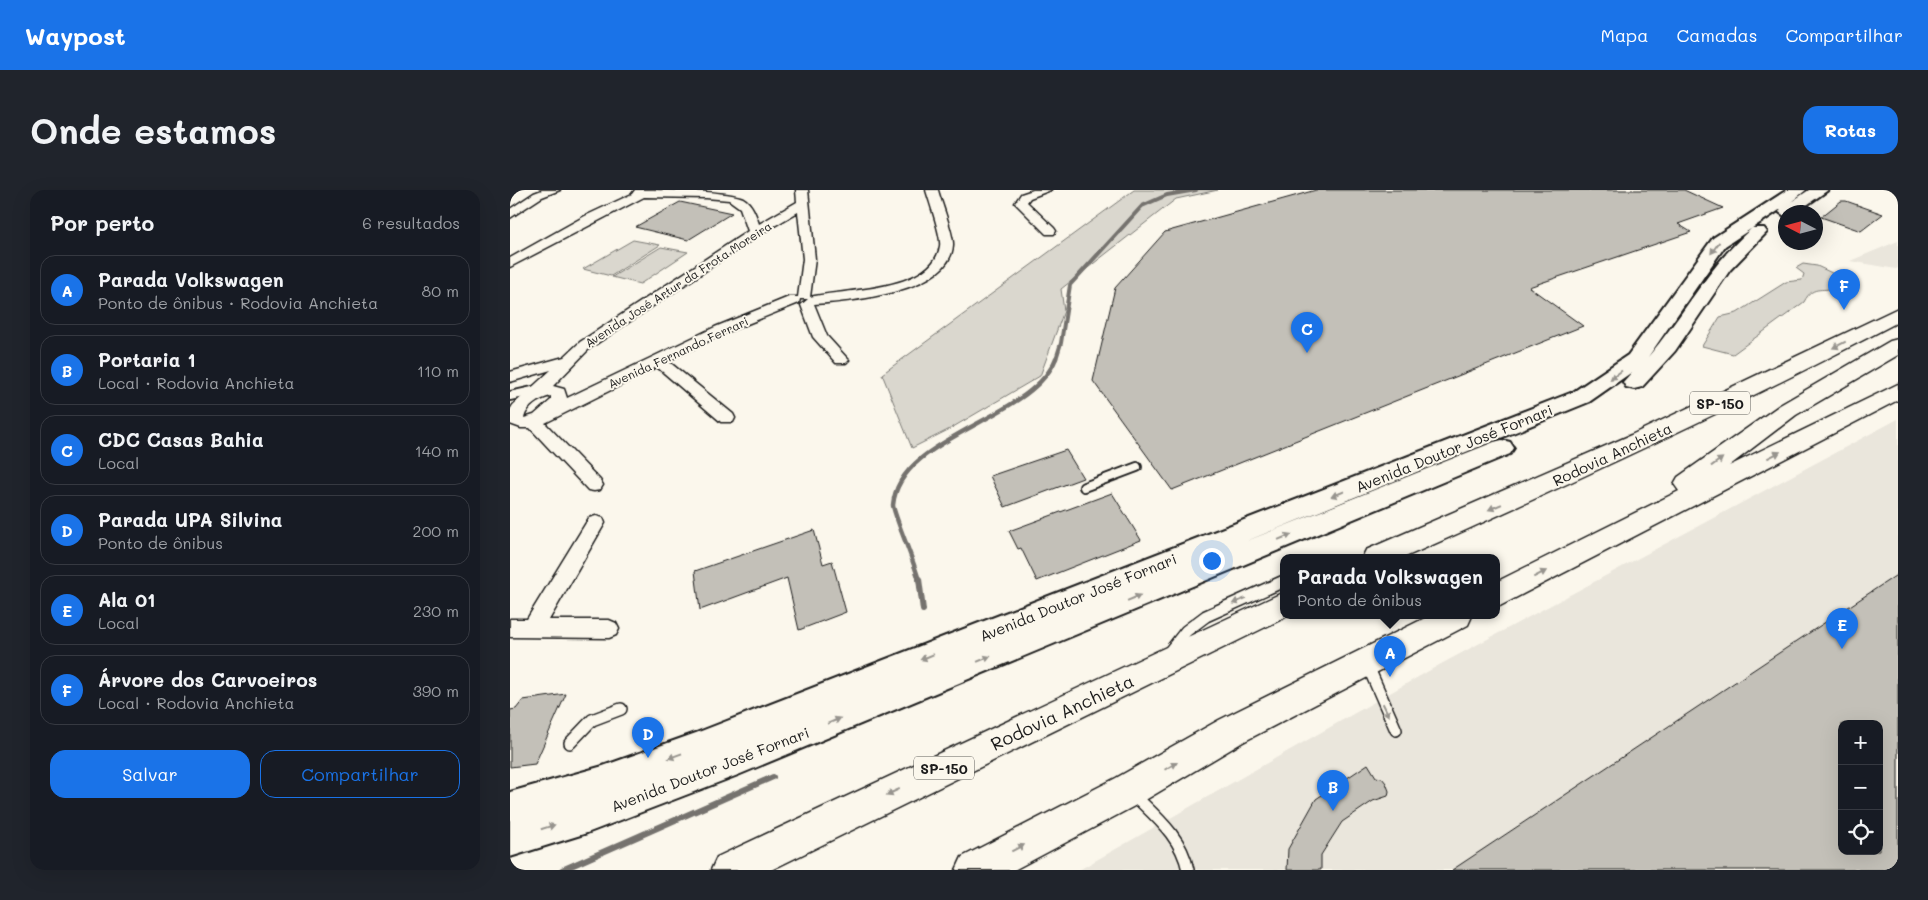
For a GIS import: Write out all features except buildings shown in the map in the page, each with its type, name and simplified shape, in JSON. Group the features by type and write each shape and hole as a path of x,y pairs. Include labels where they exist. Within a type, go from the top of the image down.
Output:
{"highway":[{"path":"1868,330 1874,318 1898,302"},
{"name":"Rodovia Anchieta","path":"1385,554 1540,487 1697,414 1898,314"},
{"name":"SP-150","path":"1621,533 1788,410 1898,346"},
{"name":"SP-150","path":"1500,594 1898,391"},
{"name":"Rodovia Anchieta","path":"730,870 1280,606"},
{"path":"975,870 1129,790 1231,731 1451,619"}],"street":[{"path":"510,197 538,195 554,190"},
{"path":"624,190 712,194 732,197 742,202 748,210 755,232"},
{"path":"803,301 859,296 891,290 918,278 938,263 945,254 947,245 932,190"},
{"path":"1045,190 1025,196 1021,200 1022,205 1038,217 1050,231"},
{"name":"Avenida Doutor José Fornari","path":"510,839 696,748 1581,397 1635,360 1719,242 1798,190"},
{"name":"Avenida Doutor José Fornari","path":"1798,205 1820,190"},
{"path":"510,263 589,219 645,192"},
{"path":"510,214 538,195"},
{"path":"802,197 810,259 803,301 820,337 841,360"},
{"name":"Avenida José Artur da Frota Moreira","path":"546,393 563,366 597,337 755,232 802,197"},
{"name":"Avenida Doutor José Fornari","path":"510,809 586,801 769,747 1596,410 1626,389 1654,364 1736,250 1778,219"},
{"name":"Avenida Fernando Ferrari","path":"523,422 720,330 761,314 803,301"},
{"path":"658,360 677,374 726,418"},
{"path":"510,377 563,366"},
{"name":"Avenida Fernando Ferrari","path":"546,393 572,394 595,390"},
{"path":"523,422 557,403 546,393 520,408 523,422 594,485"},
{"path":"534,628 596,523"},
{"path":"510,628 609,629"}],"lane":[{"path":"510,396 546,393"},
{"path":"1084,486 1137,467"},
{"path":"1158,666 1186,630 1206,616 1280,583"},
{"path":"1366,661 1396,730"},
{"path":"570,743 582,728 596,716 621,709"},
{"path":"1129,790 1175,835 1183,849 1188,870"}],"shaded area":[{"path":"1134,190 1218,190 1176,199 1061,289 1064,311 1040,376 948,430 912,448 882,374"},
{"path":"633,240 660,245 611,276 583,269"},
{"path":"1898,241 1898,268 1896,269 1850,261"},
{"path":"661,247 688,252 640,284 612,277"},
{"path":"1803,264 1817,266 1832,273 1838,285 1833,288 1815,290 1804,302 1733,354 1702,346 1720,317 1737,313 1786,282 1802,280 1804,274 1796,268"},
{"path":"1898,419 1898,870 1079,870 1441,664"}],"waterway":[{"path":"1056,359 1061,343 1070,285 1142,206 1167,195 1196,190"},
{"path":"919,581 893,505 901,481 918,461 941,444 1022,397 1043,379 1056,358"},
{"path":"919,579 923,610"},
{"path":"562,870 773,777"}],"place":[{"name":"Árvore dos Carvoeiros","path":"1844,310"},
{"name":"CDC Casas Bahia","path":"1307,353"},
{"name":"Ala 01","path":"1842,649"},
{"name":"Parada Volkswagen","path":"1390,677"},
{"name":"Parada UPA Silvina","path":"648,758"},
{"name":"Portaria 1","path":"1333,811"}]}
